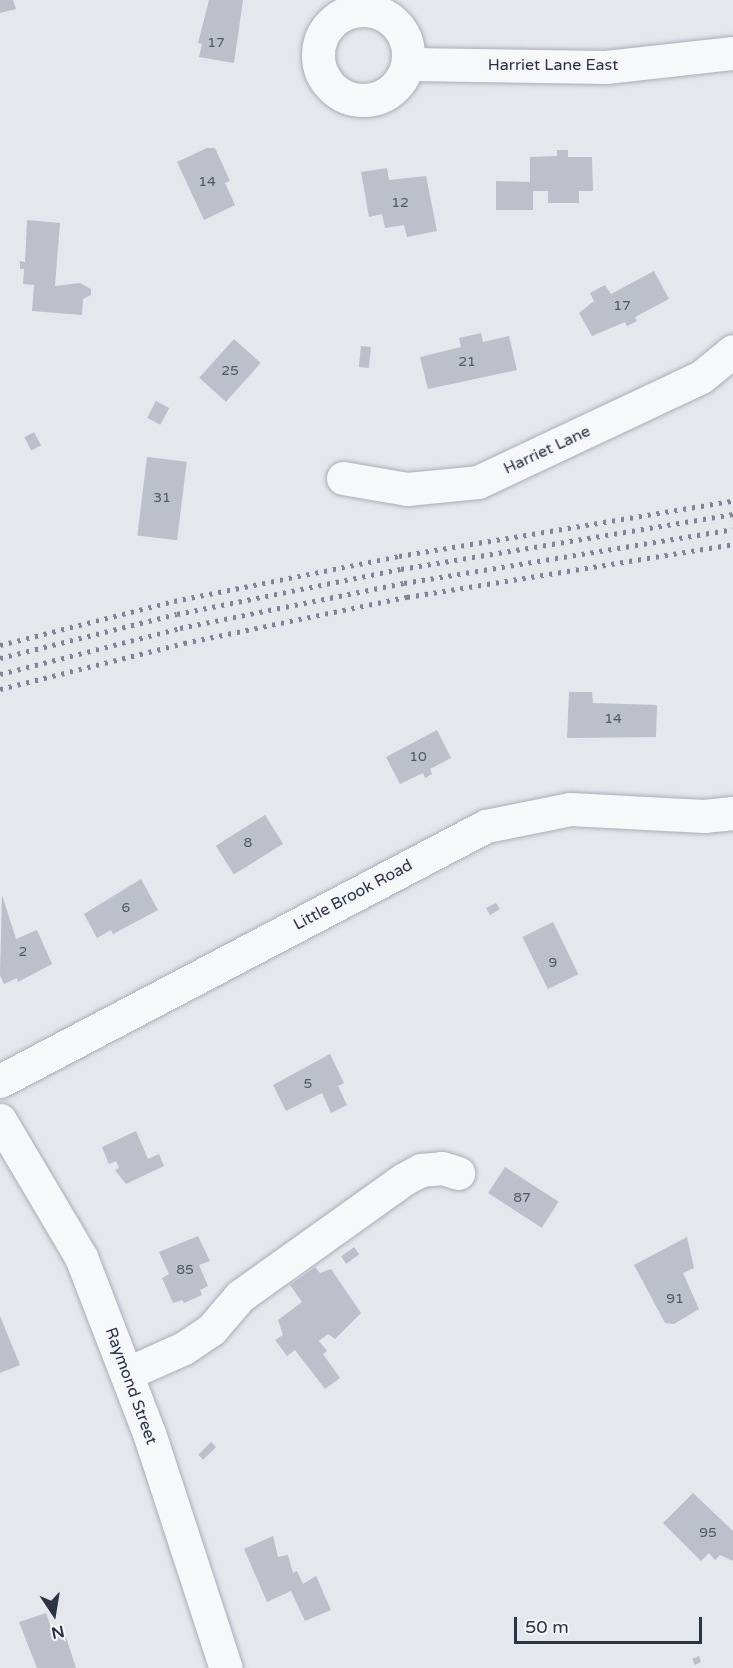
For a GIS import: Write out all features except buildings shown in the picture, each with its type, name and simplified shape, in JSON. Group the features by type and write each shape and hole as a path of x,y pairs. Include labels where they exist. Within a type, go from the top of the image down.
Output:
{"street":[{"name":"Harriet Lane East","path":"409,64 606,67 733,53"},
{"name":"Harriet Lane","path":"344,478 407,489 478,482 701,378 733,351"},
{"name":"Little Brook Road","path":"0,1081 486,826 570,809 704,816 733,813"},
{"name":"Raymond Street","path":"0,1120 81,1257 128,1373 226,1668"},
{"path":"128,1373 184,1348 211,1330 248,1290 405,1179 421,1170 442,1168 458,1173"}],"railway":[{"path":"0,645 174,601 399,556 733,501"},
{"path":"0,658 177,614 401,569 733,514"},
{"path":"0,674 180,628 404,583 733,529"},
{"path":"0,689 184,643 407,597 733,544"}]}
